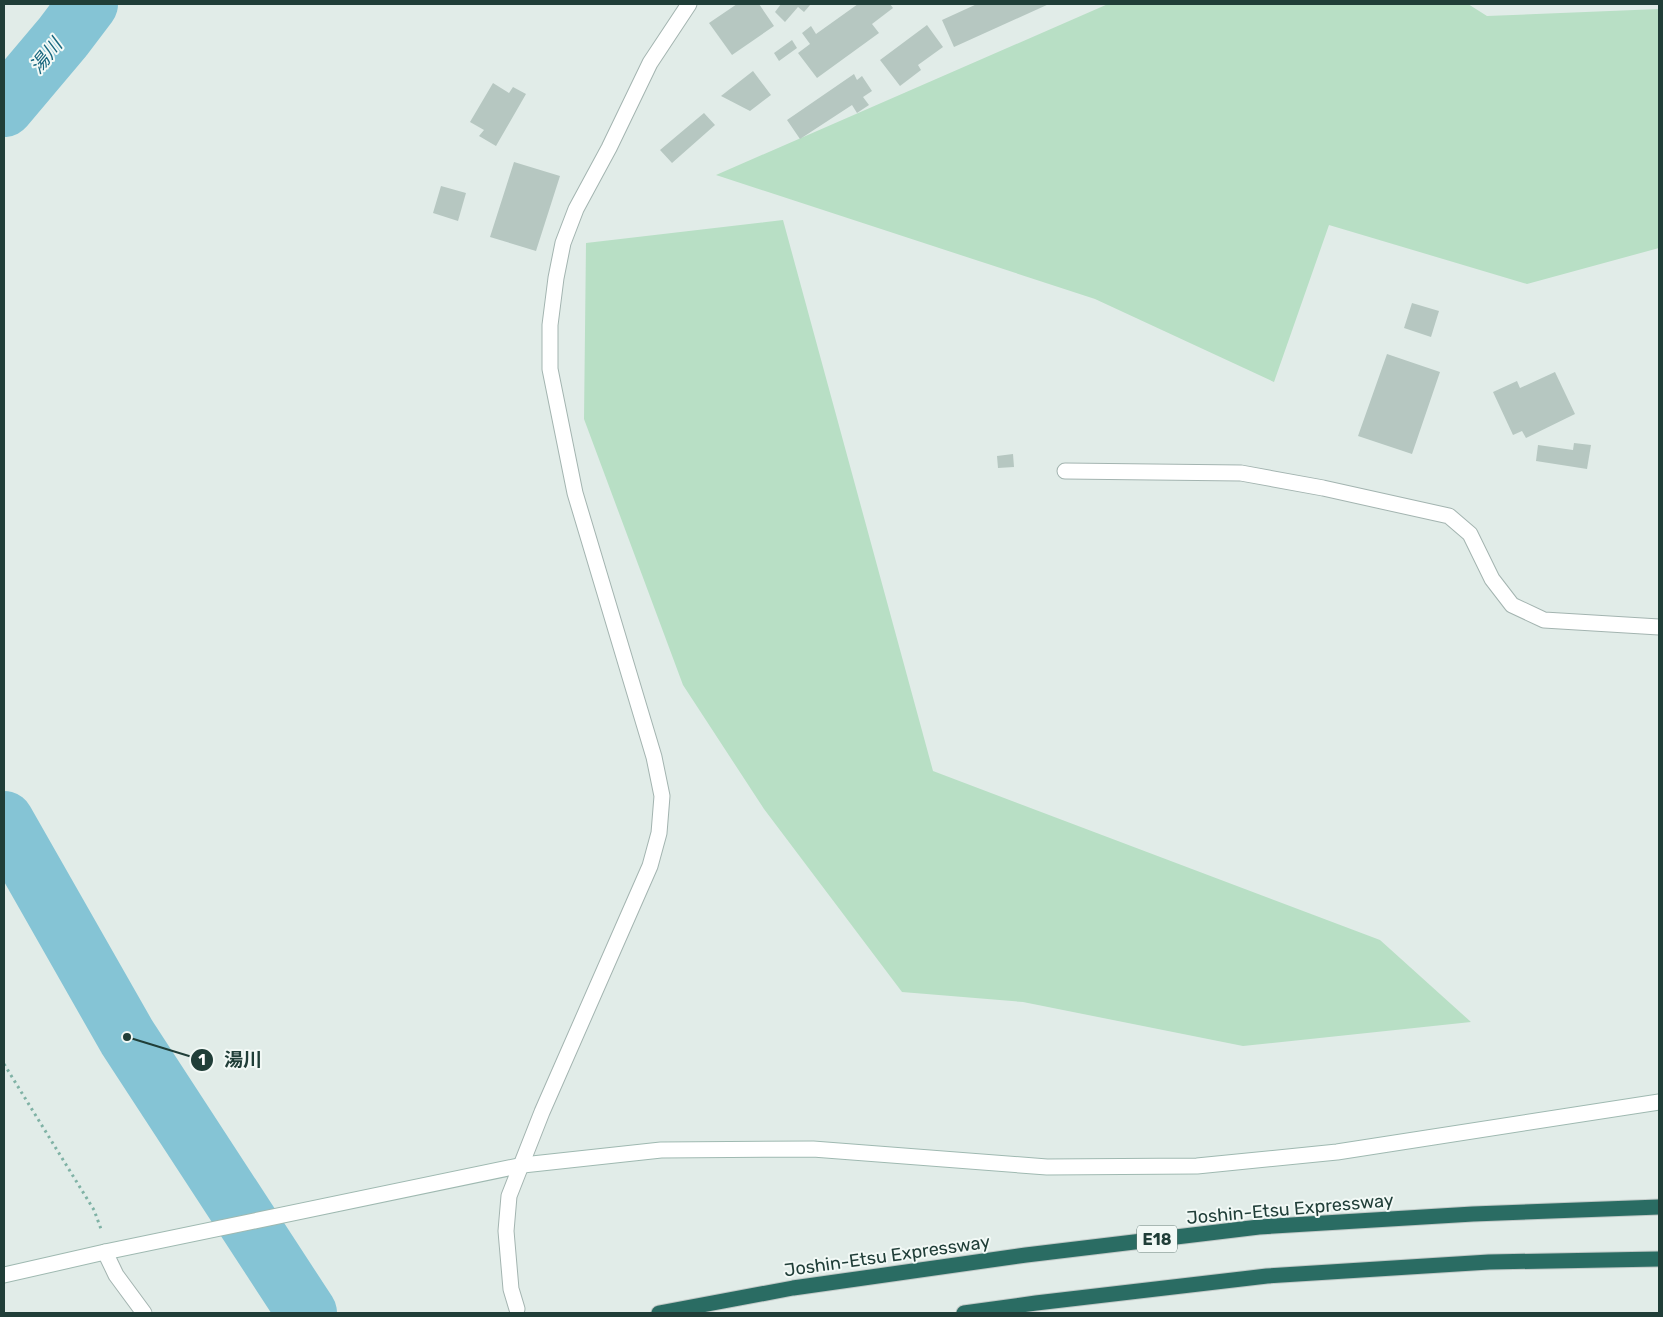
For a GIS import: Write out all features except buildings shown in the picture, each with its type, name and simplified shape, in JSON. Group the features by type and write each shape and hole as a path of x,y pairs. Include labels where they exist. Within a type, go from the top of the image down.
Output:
{"highway":[{"name":"Joshin-Etsu Expressway","path":"659,1313 793,1288 1026,1255 1259,1227 1473,1214 1659,1207"},
{"path":"964,1313 1267,1276 1489,1262 1659,1259"}],"street":[{"path":"517,1308 510,1289 506,1231 509,1196 542,1112 650,866 659,833 662,796 654,757 574,484 550,369 550,325 556,278 563,243 576,209 609,148 650,63 689,4"},
{"path":"1065,471 1242,473 1323,488 1449,516 1470,534 1492,578 1512,604 1544,620 1659,627"},
{"path":"4,1275 132,1246 522,1165 660,1150 813,1149 1047,1167 1197,1166 1337,1152 1659,1102"},
{"path":"105,1252 116,1275 144,1313"}],"path":[{"path":"4,1064 94,1210 102,1231 105,1252"}],"green space":[{"path":"1108,4 1468,4 1487,16 1659,9 1659,248 1527,284 1329,225 1274,382 1095,299 716,175"},
{"path":"783,220 933,771 1380,940 1471,1022 1243,1046 1023,1002 902,992 764,809 683,685 584,419 586,243"}],"waterway":[{"name":"湯川","path":"4,107 88,4"},
{"name":"湯川","path":"4,821 127,1037 307,1313"}],"place":[{"name":"湯川","path":"127,1037"}]}
